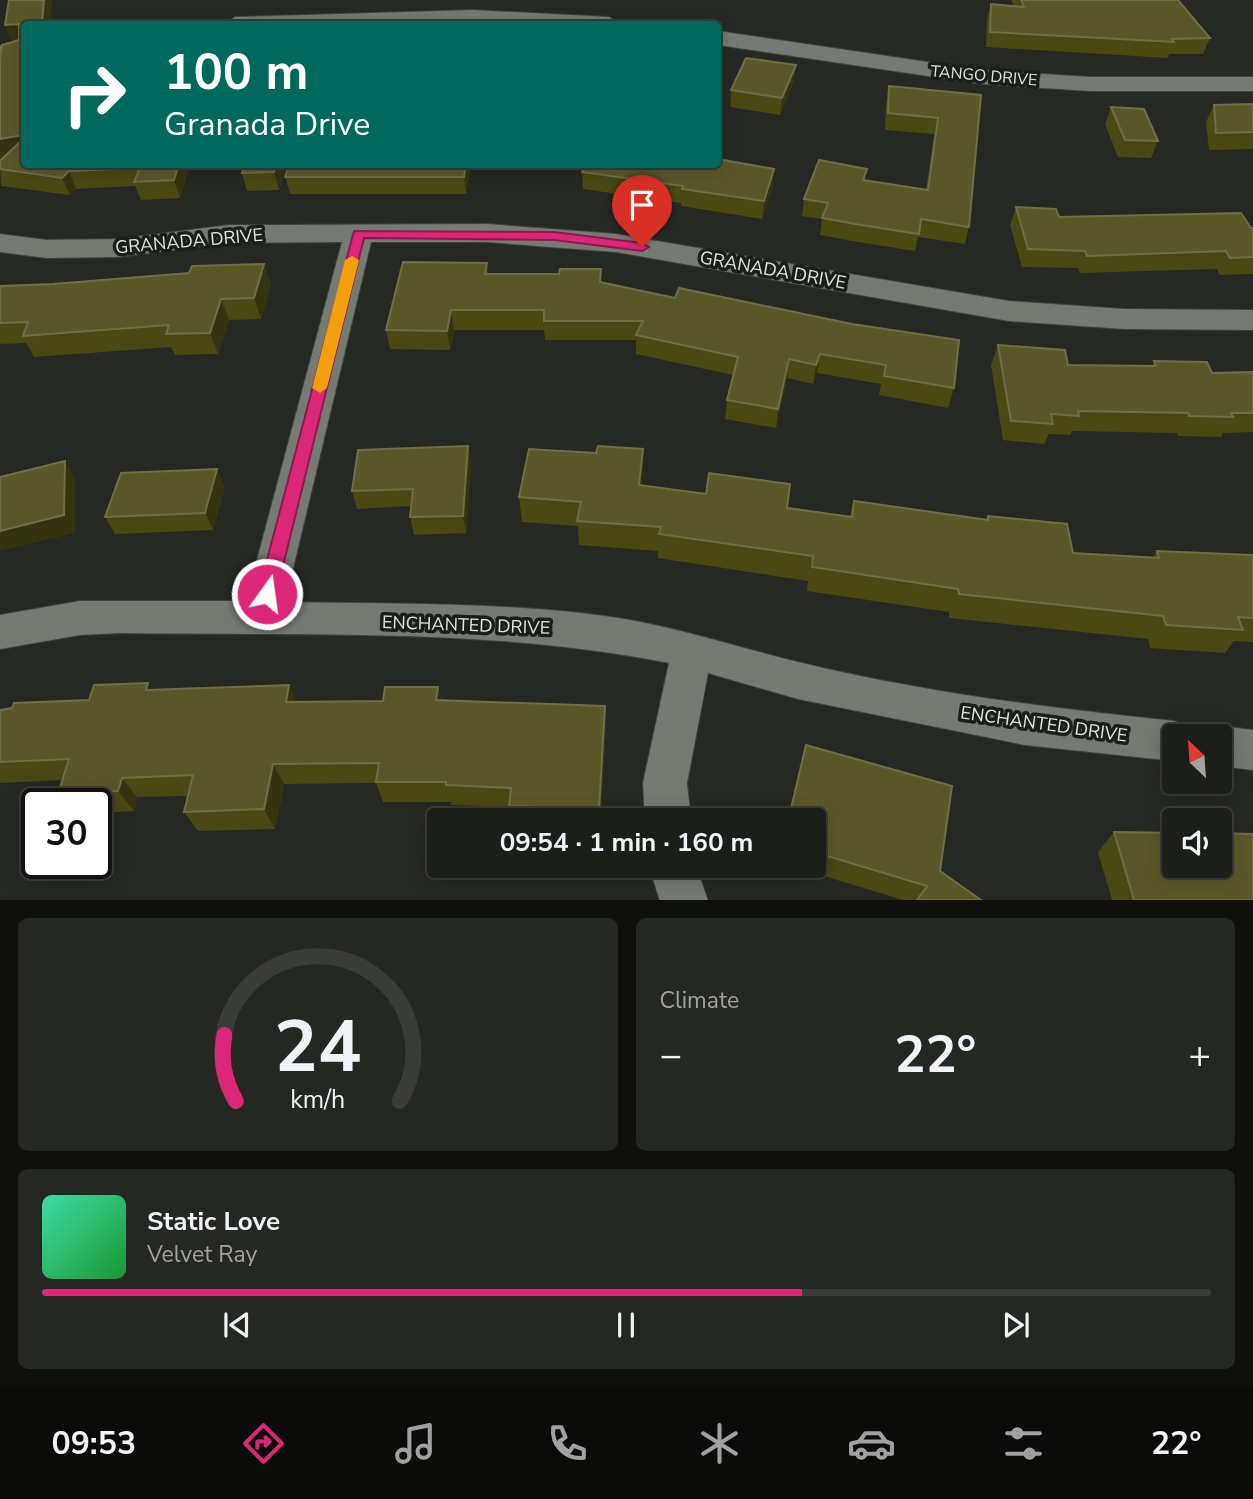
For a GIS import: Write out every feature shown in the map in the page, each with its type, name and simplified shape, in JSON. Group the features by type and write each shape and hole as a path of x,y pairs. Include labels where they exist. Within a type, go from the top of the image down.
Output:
{"street":[{"path":"270,21 419,8 573,21"},
{"name":"TANGO DRIVE","path":"721,38 982,77 1090,84 1253,84"},
{"path":"0,53 21,50"},
{"name":"GRANADA DRIVE","path":"0,243 47,249 118,248 229,234 554,236 616,243 1009,311 1124,319 1253,320"},
{"path":"261,620 359,234"},
{"name":"ENCHANTED DRIVE","path":"0,632 80,618 120,616 508,623 599,632 692,650 798,681 1012,723 1162,740"},
{"path":"667,808 665,783 692,650"},
{"path":"1232,747 1253,750"},
{"path":"676,878 684,900"}],"building":[{"path":"9,0 44,0 42,21 21,21 21,136 0,139 2,45 19,40 19,24 5,25"},
{"path":"1021,0 1178,0 1210,38 1172,39 1174,42 990,32 991,4 1024,7"},
{"path":"746,58 796,65 782,98 731,90"},
{"path":"889,86 981,95 969,227 921,219 919,234 861,225 822,218 828,203 804,199 819,160 867,169 863,180 928,190 938,118 888,113"},
{"path":"1253,104 1253,132 1216,133 1214,105"},
{"path":"1111,107 1144,109 1158,141 1125,140"},
{"path":"21,141 21,168 140,168 69,171 62,178 0,169 0,161"},
{"path":"721,160 774,169 764,201 582,172 584,168 721,168"},
{"path":"140,168 178,168 174,180 134,182"},
{"path":"244,168 275,168 274,172 242,173"},
{"path":"288,168 465,168 464,177 285,177"},
{"path":"1016,207 1056,209 1059,217 1241,213 1253,228 1253,257 1230,258 1226,251 1087,256 1085,251 1028,249"},
{"path":"403,262 487,263 485,274 559,274 560,269 601,269 600,282 675,298 679,288 852,324 959,340 954,388 884,376 886,365 820,354 816,365 789,359 778,409 727,400 738,357 636,335 643,321 544,321 544,310 451,310 447,331 386,330"},
{"path":"264,264 254,298 221,299 210,333 166,334 169,325 23,336 28,322 0,323 0,286 189,273 192,266"},
{"path":"998,345 1065,350 1068,365 1156,366 1154,361 1207,362 1212,373 1253,372 1253,413 1231,413 1233,417 1189,416 1188,413 1078,411 1079,416 1051,414 1053,424 1011,421"},
{"path":"468,446 463,516 410,517 413,489 352,491 358,450"},
{"path":"598,446 643,449 639,485 706,494 709,473 790,484 787,508 852,517 854,501 988,520 988,516 1067,524 1073,553 1159,558 1157,551 1253,555 1253,618 1238,617 1243,630 1166,625 1163,616 959,594 958,589 812,567 813,556 659,534 661,527 577,521 581,502 519,497 529,449 596,453"},
{"path":"65,461 64,515 0,531 0,477"},
{"path":"217,469 205,513 105,517 121,473"},
{"path":"148,683 146,690 289,685 286,702 383,701 385,687 438,687 436,700 605,706 599,808 509,806 511,788 446,785 446,782 376,782 379,763 273,764 264,809 184,812 193,775 122,778 118,791 112,791 112,788 60,788 69,759 0,762 0,710 12,708 14,703 89,700 94,685"},
{"path":"806,745 952,786 940,871 981,900 917,900 927,886 826,856 826,808 791,808"},
{"path":"1114,832 1162,833 1162,878 1232,878 1232,833 1253,834 1253,900 1134,900"}],"slow traffic":[{"path":"320,388 352,260"}],"route":[{"path":"267,594 359,234 487,233 554,236 642,247"}]}
